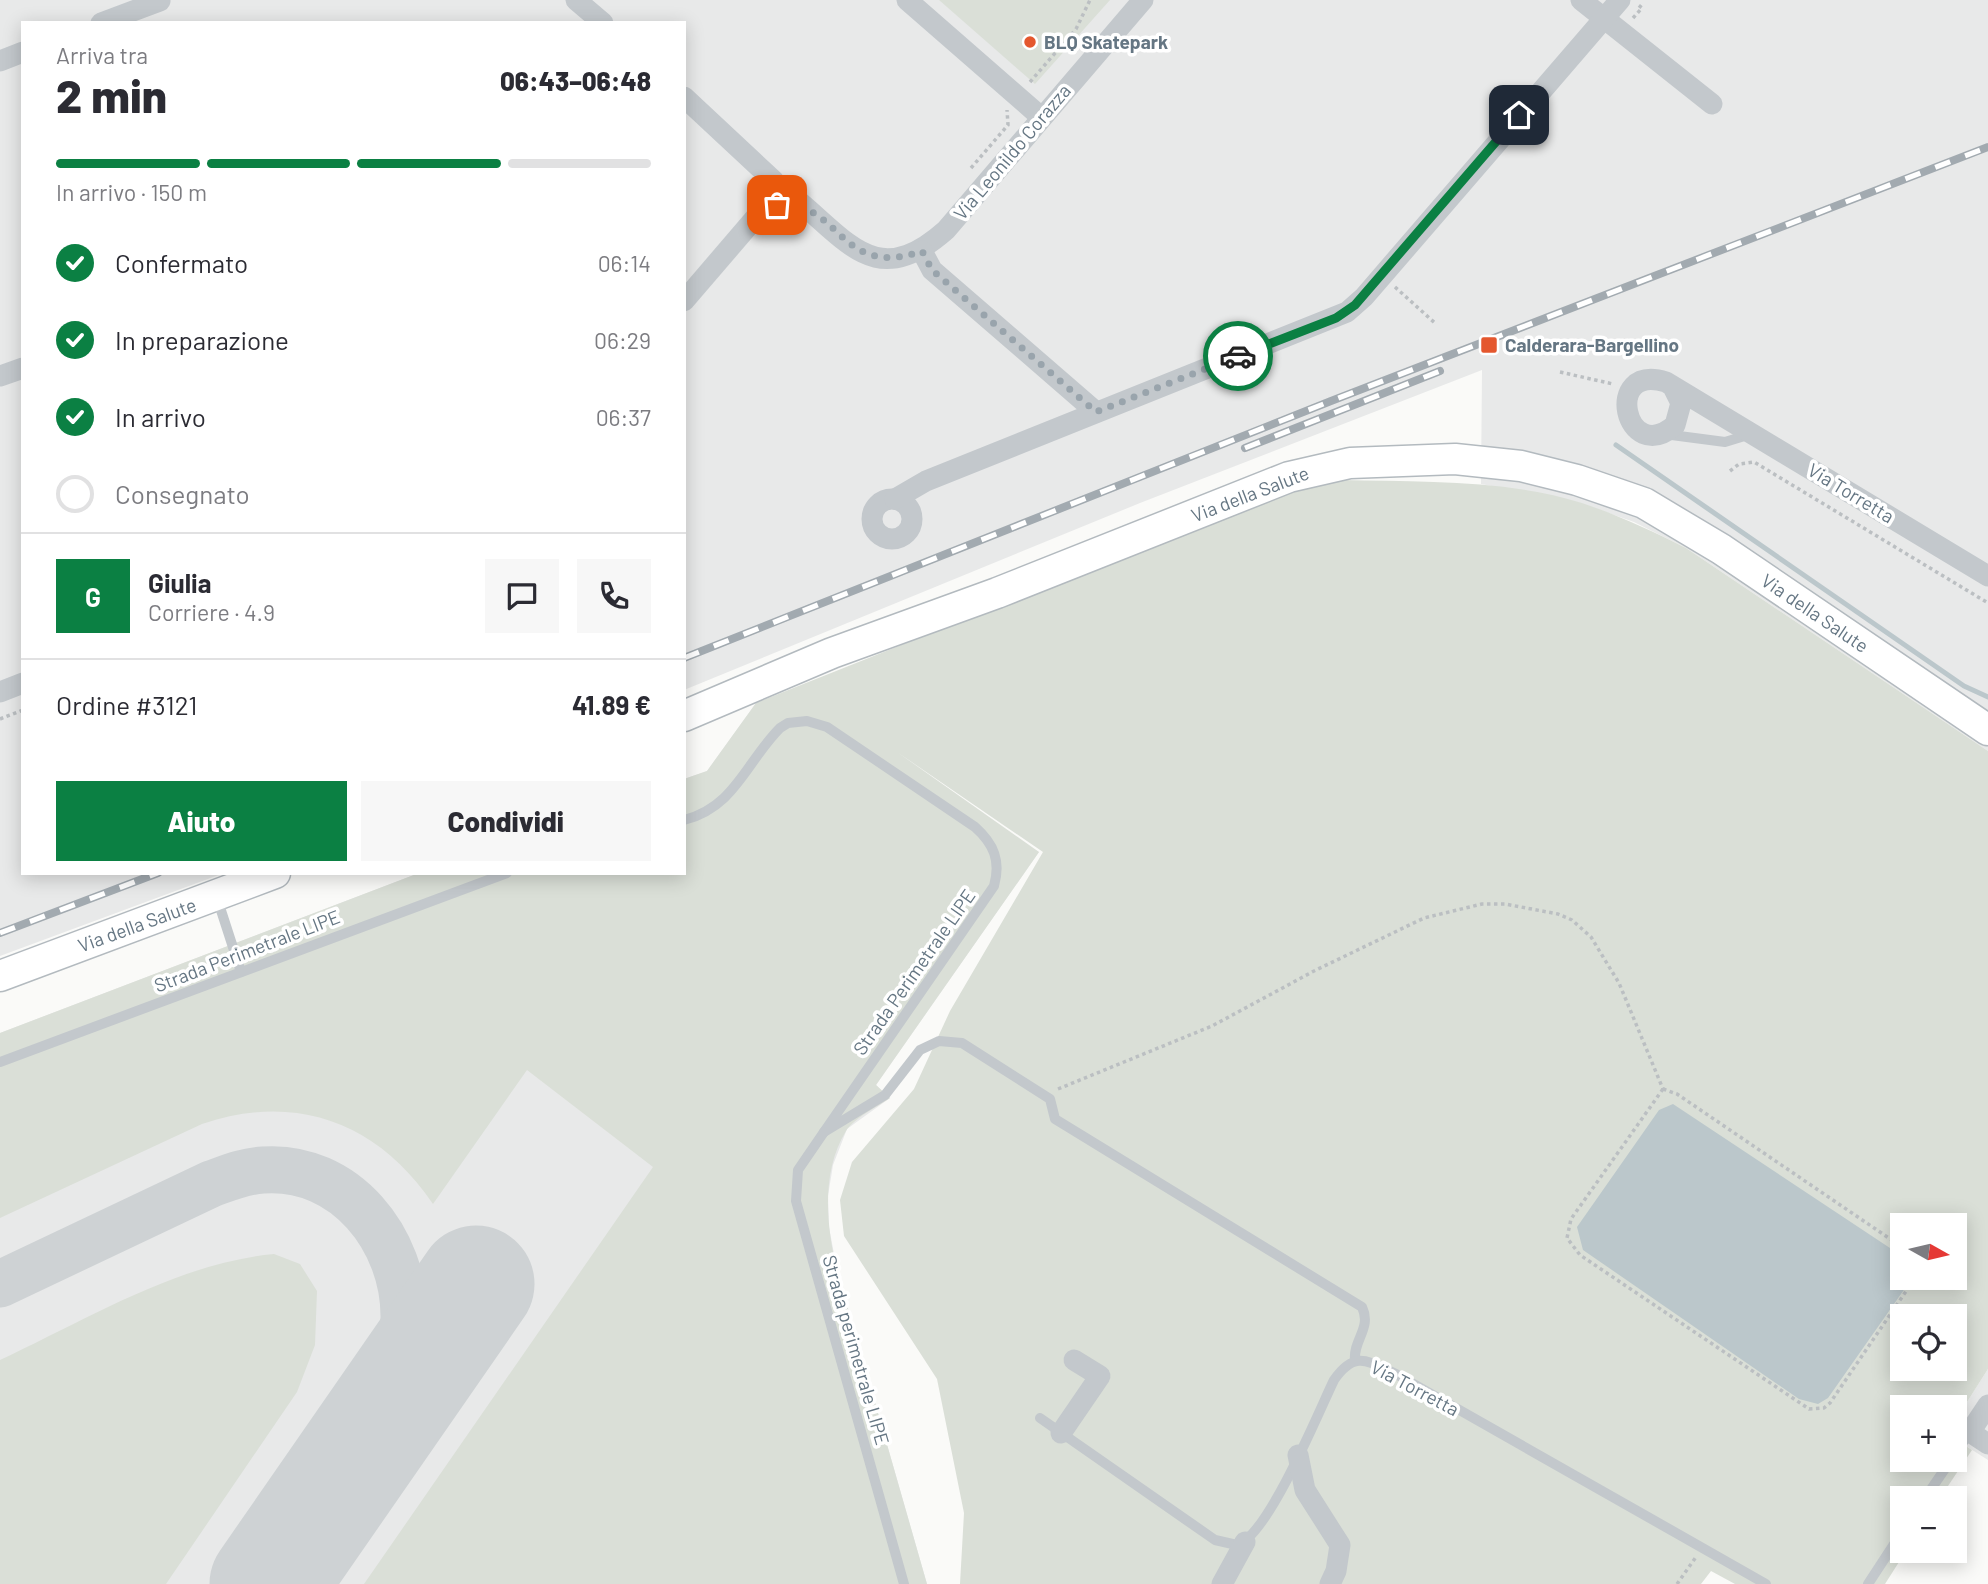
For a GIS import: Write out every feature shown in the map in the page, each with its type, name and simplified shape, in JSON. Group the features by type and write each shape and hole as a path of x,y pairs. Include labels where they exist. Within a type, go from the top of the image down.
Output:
{"street":[{"path":"576,0 599,21"},
{"path":"907,0 1041,117"},
{"name":"Via Leonildo Corazza","path":"810,210 857,251 890,259 922,251 946,230 1143,0"},
{"path":"1581,0 1712,104"},
{"path":"895,499 926,481 1336,318 1355,305 1619,0"},
{"path":"106,21 160,1"},
{"path":"0,61 21,53"},
{"path":"686,99 785,205 810,210"},
{"path":"773,190 810,210"},
{"path":"686,299 773,190"},
{"path":"922,251 932,270 1096,412"},
{"path":"0,376 21,369"},
{"name":"Via Torretta","path":"1633,388 1648,379 1666,382 1988,576"},
{"path":"1673,387 1681,403 1679,419"},
{"path":"1633,388 1625,404 1629,422 1643,433 1661,434 1679,419 1695,412 1714,410"},
{"name":"Via della Salute","path":"686,715 832,653 997,593 1289,477 1350,463 1455,458 1521,466 1577,480 1644,503 1721,549 1988,730"},
{"path":"0,692 21,684"},
{"name":"Via della Salute","path":"0,976 270,875"},
{"path":"1061,1433 1100,1376 1074,1360"},
{"path":"1979,1438 1988,1405"},
{"path":"1298,1455 1305,1490 1340,1545 1336,1571 1330,1584"},
{"path":"1222,1584 1245,1542"}],"lane":[{"path":"1661,434 1725,442 1752,433"},
{"name":"Strada Perimetrale LIPE","path":"686,819 706,812 729,796 780,728 789,723 807,721 836,732 975,828 992,845 998,865 994,886 824,1132"},
{"name":"Strada Perimetrale LIPE","path":"0,1062 502,875"},
{"path":"216,895 241,972"},
{"path":"824,1132 885,1095 920,1050 939,1041 962,1043 1050,1099 1055,1119 1362,1307 1366,1325 1354,1351 1355,1360"},
{"name":"Strada perimetrale LIPE","path":"824,1132 798,1170 796,1200 904,1584"},
{"name":"Via Torretta","path":"1245,1542 1269,1510 1334,1380 1345,1364 1355,1360 1367,1361 1396,1374 1766,1584"},
{"path":"1040,1418 1215,1540 1226,1544 1245,1542"},
{"path":"1868,1584 1890,1550"}],"path":[{"path":"1387,296 1404,277"},
{"path":"1395,287 1436,324"},
{"path":"1560,372 1633,388"},
{"path":"1730,471 1739,464 1754,462 1762,466 1988,603"},
{"path":"0,719 21,711"},
{"path":"1050,1099 1060,1086 1212,1026 1401,928 1447,911 1482,904 1505,904 1558,914 1572,920 1591,937 1619,983 1663,1089 1677,1094 1890,1239"},
{"path":"1663,1089 1571,1219 1567,1238 1580,1255 1801,1406 1816,1409 1830,1403 1906,1290"},
{"path":"1677,1584 1703,1548"}],"shaded area":[{"path":"0,0 1988,0 1988,751 1686,548 1634,522 1580,503 1481,484 1482,370 1140,503 686,689 686,21 21,21 21,875 219,875 0,956"},
{"name":"BLQ Skatepark","path":"939,0 1110,0 1035,84"},
{"path":"1342,480 1493,486 1553,495 1595,508 1686,548 1988,751 1988,1369 1967,1402 1967,1395 1890,1395 1890,1472 1957,1472 1948,1486 1890,1486 1890,1563 1898,1563 1885,1584 1735,1584 1711,1571 1701,1584 960,1584 964,1513 937,1379 844,1236 840,1200 852,1162 914,1089 950,1011 1043,852 897,752 1039,852 876,1085 890,1098 860,1117 846,1131 832,1164 829,1181 828,1217 837,1270 927,1584 364,1584 653,1167 527,1070 433,1204 411,1176 387,1153 361,1135 332,1122 302,1114 270,1112 237,1115 202,1124 0,1218 0,1033 414,875 686,875 686,778 707,771 756,703 1273,497"},
{"path":"756,703 1039,852 876,1085 890,1098 847,1129 833,1165 828,1196 829,1227 837,1270 927,1584 0,1584 0,1033 414,875 686,875 686,778 707,771"},
{"path":"1673,1104 1890,1248 1890,1290 1904,1290 1894,1304 1890,1304 1890,1310 1828,1398 1818,1404 1799,1399 1583,1250 1577,1227 1659,1110"},
{"path":"274,1254 300,1264 317,1291 315,1345 297,1392 166,1584 0,1584 0,1360 133,1295 168,1281 238,1259"},
{"path":"1988,1369 1988,1460 1967,1447 1967,1402"}],"waterway":[{"path":"1616,445 1964,686 1988,697"}],"taxiway":[{"path":"0,1284 211,1184 236,1175 263,1170 293,1171 320,1180 344,1194 365,1212 394,1261 402,1289 404,1318 401,1349 389,1392 371,1435"}],"runway":[{"path":"268,1584 476,1284"}],"railway":[{"path":"686,657 1331,401 1988,147"},
{"path":"1245,448 1440,371"},
{"path":"0,933 153,875"}],"way so far":[{"path":"777,205 801,206 810,210 857,251 873,257 890,259 922,251 932,270 1096,412 1238,356"}],"place":[{"name":"BLQ Skatepark","path":"1030,42"},
{"name":"Calderara-Bargellino","path":"1489,345"}],"route":[{"path":"1238,356 1347,312 1364,297 1519,115"}]}
